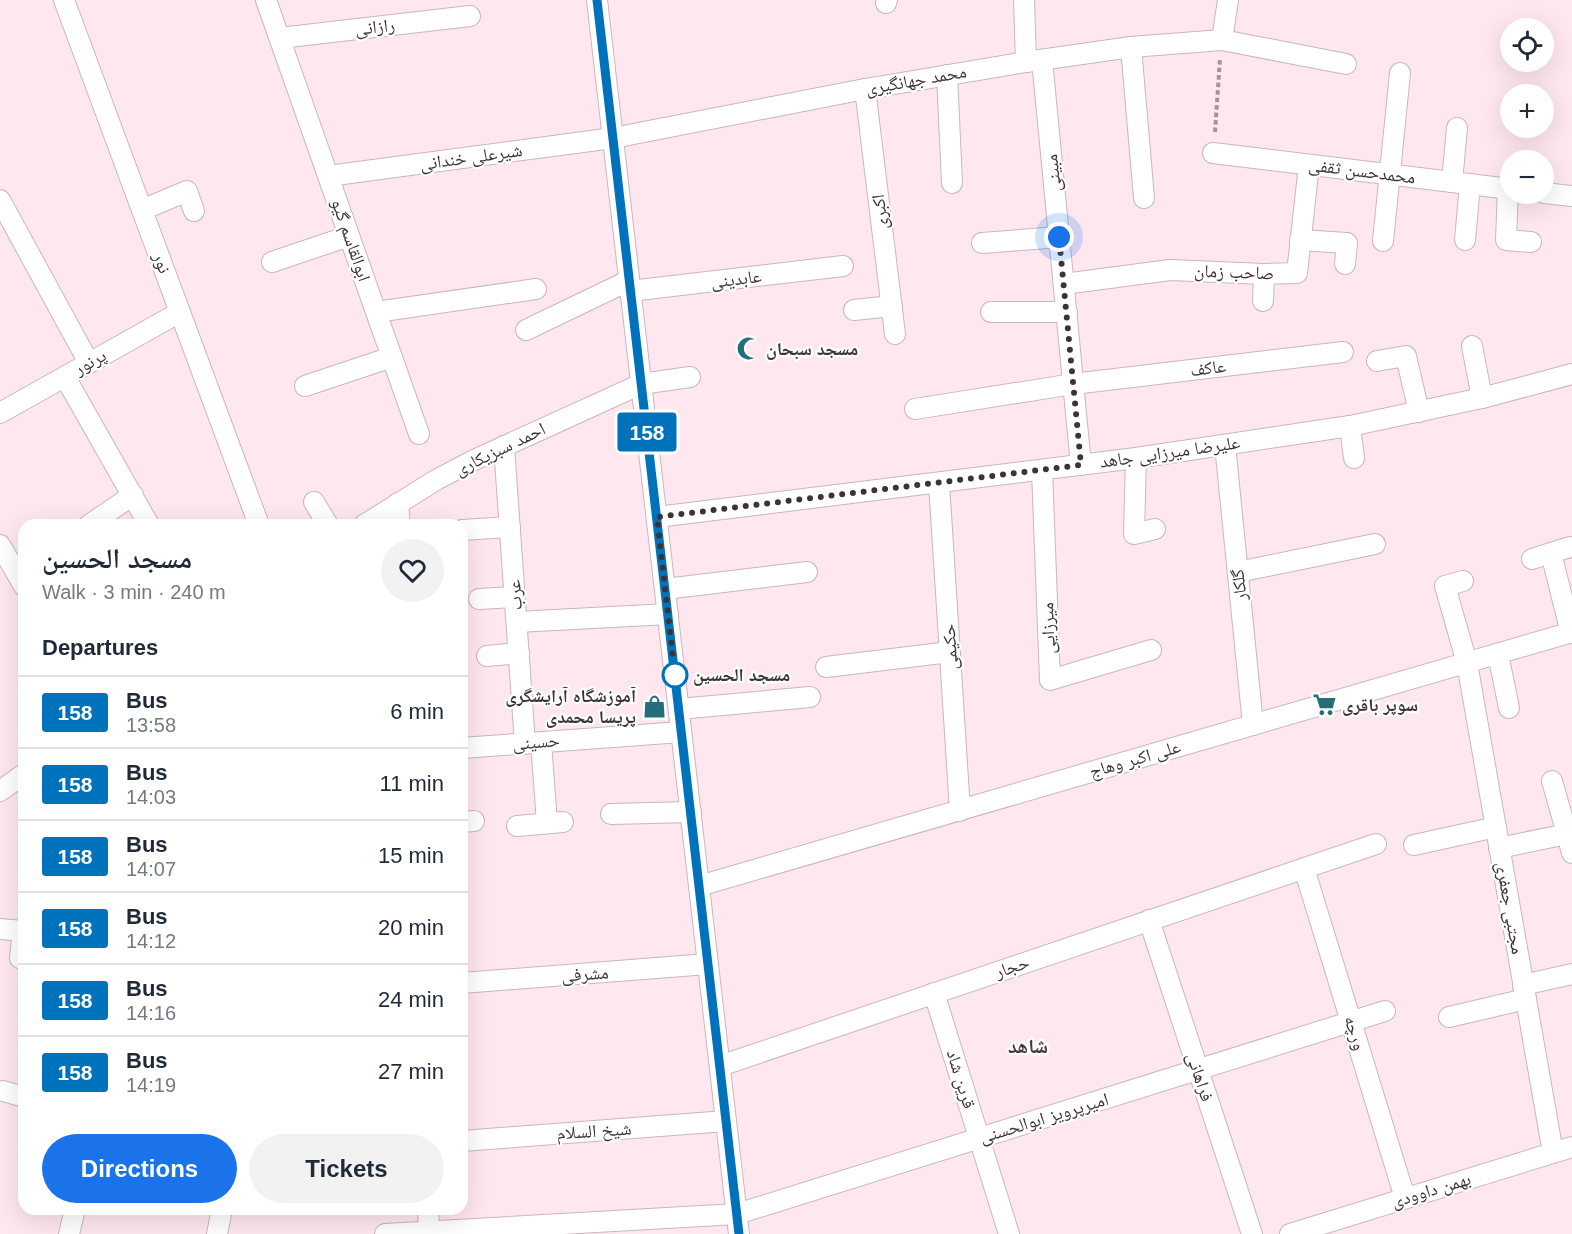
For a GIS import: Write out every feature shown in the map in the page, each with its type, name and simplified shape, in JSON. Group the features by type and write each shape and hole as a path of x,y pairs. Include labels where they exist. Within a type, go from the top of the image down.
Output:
{"street":[{"name":"نور","path":"64,0 257,519"},
{"name":"ابوالقاسم گیو","path":"266,0 419,434"},
{"path":"597,0 739,1234"},
{"name":"مبینی","path":"1023,0 1059,237 1081,465"},
{"path":"1222,40 1228,0"},
{"name":"رازانی","path":"280,38 470,16"},
{"name":"محمد جهانگیری","path":"613,138 865,89 1131,47 1222,40 1346,64"},
{"path":"1131,47 1144,198"},
{"path":"1383,241 1400,73"},
{"path":"947,75 952,183"},
{"name":"اکبری","path":"865,89 895,334"},
{"path":"1457,128 1465,240"},
{"name":"شیرعلی خندانی","path":"328,176 613,138"},
{"name":"محمدحسن ثقفی","path":"1213,153 1500,188"},
{"name":"صاحب زمان","path":"1064,284 1170,270 1297,273 1309,165"},
{"path":"142,210 187,192 194,211"},
{"path":"1554,194 1572,196"},
{"path":"0,200 88,363"},
{"path":"1508,204 1506,240 1531,242"},
{"path":"272,262 349,236"},
{"path":"982,243 1059,237"},
{"path":"1300,240 1347,243 1345,264"},
{"name":"عابدینی","path":"526,330 629,286 843,266"},
{"path":"1263,302 1264,274"},
{"path":"376,312 536,289"},
{"path":"854,310 892,306"},
{"name":"پرنور","path":"0,413 180,312"},
{"path":"991,312 1066,312"},
{"path":"1473,346 1482,398"},
{"name":"عاکف","path":"915,409 1073,384 1343,352"},
{"path":"1377,361 1406,356 1419,412"},
{"path":"305,386 392,357"},
{"name":"علیرضا میرزایی جاهد","path":"657,517 1136,458 1350,426 1482,398 1572,374"},
{"path":"65,377 146,519"},
{"name":"احمد سبزیکاری","path":"374,519 436,480 504,446 641,384 690,377"},
{"path":"1350,426 1354,458"},
{"name":"گلکار","path":"1225,445 1253,725"},
{"name":"عرب","path":"504,446 519,653 533,743 555,822 517,826"},
{"path":"1136,458 1134,534 1155,529"},
{"name":"میرزایی","path":"1042,470 1050,680 1151,650"},
{"name":"حکیمی","path":"939,483 960,811"},
{"path":"98,519 133,495"},
{"path":"314,502 324,519"},
{"path":"399,503 400,519"},
{"path":"468,530 510,526"},
{"path":"1238,572 1375,544"},
{"path":"0,545 18,570"},
{"path":"1532,559 1570,547"},
{"path":"1551,554 1572,633"},
{"path":"665,589 807,572"},
{"name":"مجتبی جعفری","path":"1463,581 1445,586 1467,663 1553,1153"},
{"path":"479,599 515,597"},
{"path":"517,622 668,614"},
{"name":"علی اکبر وهاج","path":"699,886 1572,633"},
{"path":"826,667 950,652"},
{"path":"487,656 519,653"},
{"path":"1498,654 1509,708"},
{"path":"679,709 810,697"},
{"name":"حسینی","path":"468,748 681,732"},
{"path":"0,791 18,779"},
{"path":"1499,848 1570,844 1552,781"},
{"path":"611,814 691,812"},
{"path":"1414,845 1496,827"},
{"name":"حجار","path":"720,1066 1376,844"},
{"name":"ورچه","path":"1304,868 1405,1198"},
{"name":"فراهانی","path":"1149,921 1252,1234"},
{"path":"0,928 18,930"},
{"name":"مشرفی","path":"468,983 708,964"},
{"path":"1449,1017 1572,974"},
{"name":"قرین شاد","path":"934,993 1009,1234"},
{"name":"امیرپرویز ابوالحسنی","path":"385,1234 737,1214 1385,1011"},
{"path":"3,1091 18,1095"},
{"name":"شیخ السلام","path":"468,1141 726,1121"},
{"name":"بهمن داوودی","path":"1290,1234 1572,1147"},
{"path":"69,1234 74,1215"},
{"path":"217,1234 221,1215"},
{"path":"428,1215 429,1232"}],"path":[{"path":"1213,153 1222,40"}],"bus line":[{"name":"158","path":"597,0 739,1234"}],"place":[{"name":"مسجد سبحان","path":"748,349"},
{"name":"مسجد الحسین","path":"675,675"},
{"name":"سوپر باقری","path":"1324,705"},
{"name":"آموزشگاه آرایشگری پریسا محمدی","path":"654,706"}],"district":[{"name":"شاهد","path":"1028,1046"}],"route":[{"path":"675,675 657,517 1081,465 1059,237"}]}
